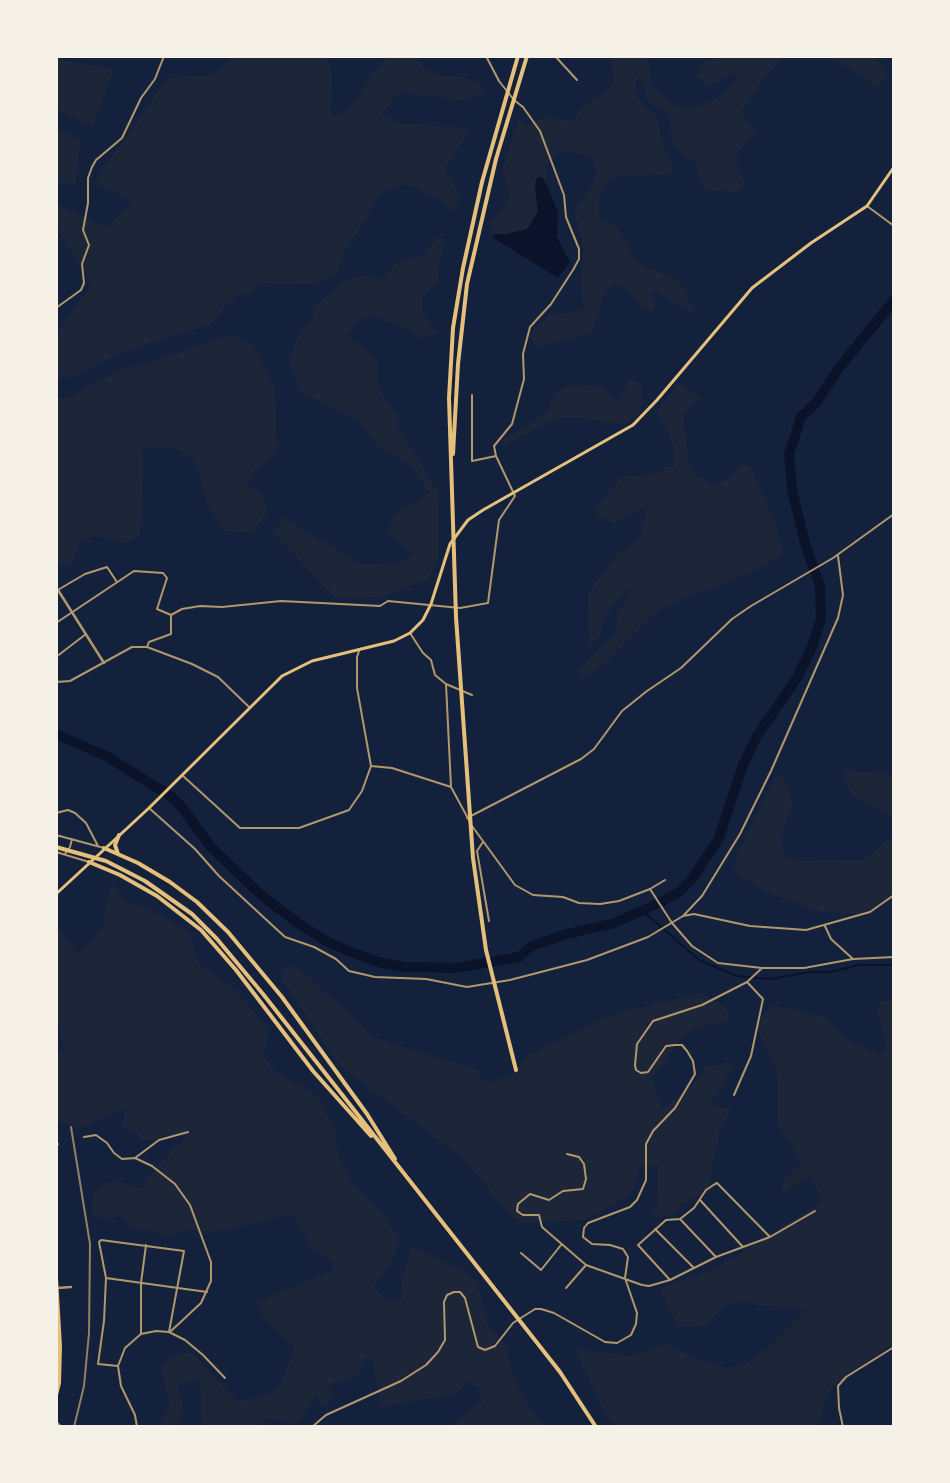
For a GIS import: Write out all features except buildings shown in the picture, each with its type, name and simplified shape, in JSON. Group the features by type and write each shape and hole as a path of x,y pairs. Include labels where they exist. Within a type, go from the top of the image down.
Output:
{"highway":[{"path":"516,1070 486,950 474,858 466,774 452,521 449,376 455,318 477,202 518,56"},
{"path":"452,492 458,364 468,284 480,223 526,56"},
{"path":"118,854 115,845 119,835"},
{"path":"56,846 106,861 162,891 192,914 212,934 259,989 560,1372 596,1427"},
{"path":"104,848 154,872 212,915 244,950 282,997 367,1114 402,1172"},
{"path":"89,862 120,875 157,896 201,930 241,976 313,1071 402,1172"},
{"path":"56,1278 60,1346 59,1384 56,1396"}],"main road":[{"path":"56,894 150,806 282,676 312,661 394,641 410,633 423,620 431,604 450,544 458,532 483,510 633,425 658,400 752,288 810,244 867,206 894,167"}],"street":[{"path":"56,308 81,290 84,283 82,264 89,245 83,230 88,203 88,178 92,167 96,160 122,138 141,98 155,79 164,56"},
{"path":"171,616 182,608 200,606 222,608 282,601 380,606 388,601 460,608 488,603 499,520 514,496 496,456 494,446 512,424 524,379 523,354 530,327 551,304 573,270 579,259 579,249 566,217 564,195 540,131 523,107 514,100 499,81 486,56"},
{"path":"555,56 577,80"},
{"path":"867,206 894,226"},
{"path":"472,395 472,461 496,456"},
{"path":"467,818 581,759 594,748 622,711 681,668 732,619 838,555 894,514"},
{"path":"150,806 195,849 219,876 285,937 314,947 336,959 349,971 375,976 426,979 467,987 510,980 587,960 648,937 683,916 702,896 740,834 838,618 843,595 838,555"},
{"path":"104,663 57,589 85,574 107,567 117,583"},
{"path":"56,622 134,571 164,573 167,578 157,609 171,616"},
{"path":"147,647 149,642 171,634 171,616"},
{"path":"410,633 423,653 431,660 435,675 446,684 472,695"},
{"path":"56,657 86,634"},
{"path":"56,682 70,681 132,647 147,647 218,677 249,707"},
{"path":"182,775 240,828 299,828 350,810 362,791 371,766 357,688 357,657 360,649"},
{"path":"446,684 450,787 467,818 515,885 533,895 563,897 579,903 600,904 619,901 650,889 665,880"},
{"path":"371,766 392,768 450,787"},
{"path":"56,814 68,810 76,813 86,824 98,846"},
{"path":"56,835 104,848"},
{"path":"65,854 70,848 72,839"},
{"path":"484,842 477,851 489,922"},
{"path":"56,852 89,862"},
{"path":"650,889 666,915 692,946 718,964 762,968 804,968 853,959 894,957"},
{"path":"683,916 694,914 750,926 806,930 870,912 894,895"},
{"path":"825,926 831,939 853,959"},
{"path":"312,1427 326,1415 401,1382 426,1365 438,1352 445,1340 444,1302 447,1295 454,1292 460,1292 465,1298 478,1347 482,1349 492,1349 513,1323 535,1310 547,1310 599,1340 611,1344 623,1341 631,1336 637,1318 636,1307 625,1278 628,1257 623,1249 610,1245 592,1244 583,1237 584,1228 588,1222 630,1207 637,1200 646,1180 646,1144 653,1131 675,1108 695,1074 693,1060 682,1045 666,1046 648,1072 641,1073 636,1070 635,1065 637,1044 653,1021 702,1005 747,982 762,968"},
{"path":"734,1095 751,1056 763,999 747,982"},
{"path":"135,1158 159,1140 188,1132"},
{"path":"84,1137 96,1135 108,1143 114,1154 122,1159 135,1158 152,1166 176,1184 190,1205 211,1262 211,1281 207,1292 192,1312 170,1332"},
{"path":"567,1154 579,1157 584,1164 586,1179 583,1189 563,1191 548,1200 530,1194 517,1207 523,1215 539,1216 542,1227 586,1264 649,1286 670,1280 716,1257 770,1237 815,1211"},
{"path":"670,1280 638,1244 666,1220 680,1219 694,1208 706,1190 717,1183 770,1237"},
{"path":"700,1200 743,1247"},
{"path":"680,1219 716,1257"},
{"path":"655,1229 694,1268"},
{"path":"118,1366 98,1364 104,1321 106,1278 98,1242 101,1240 184,1251 170,1332"},
{"path":"141,1334 140,1283 146,1245"},
{"path":"521,1253 541,1270 561,1245"},
{"path":"566,1288 586,1264"},
{"path":"106,1278 207,1292"},
{"path":"57,1288 71,1287"},
{"path":"137,1427 135,1415 121,1386 118,1366 125,1348 141,1334 156,1331 170,1332 185,1340 204,1355 225,1378"},
{"path":"843,1427 839,1408 838,1386 846,1377 894,1347"},
{"path":"56,1422 61,1427"}],"shaded area":[{"path":"327,56 332,73 331,116 340,116 357,101 372,74 388,56 420,56 423,68 436,75 463,77 481,84 484,92 462,101 436,96 422,97 407,91 399,93 381,114 396,123 471,128 445,170 461,197 454,212 438,198 404,184 384,190 348,246 335,275 311,284 261,283 250,293 238,294 209,325 131,349 73,377 56,379 56,333 92,285 56,227 57,204 107,228 132,201 97,184 102,171 168,78 214,75 232,58"},
{"path":"611,56 648,56 651,86 671,104 686,110 708,103 727,90 739,75 731,73 709,87 696,76 705,62 719,56 791,56 777,64 764,79 742,112 745,119 756,130 736,155 737,166 744,181 744,188 738,192 708,191 699,182 699,171 694,162 684,157 672,141 670,115 648,101 645,87 640,77 636,82 636,93 644,105 655,114 660,128 660,139 675,170 668,175 617,177 607,183 599,196 599,217 618,228 636,262 679,280 697,316 656,292 651,295 655,307 652,312 641,307 625,287 615,285 605,290 591,334 537,347 530,336 534,328 550,315 581,311 584,306 581,291 583,246 574,211 592,186 597,172 591,157 576,152 558,152 545,165 548,188 542,177 535,185 538,212 527,229 507,234 496,234 490,223 505,210 511,193 502,172 519,119 527,126 546,116 571,122 585,105 610,89 614,83"},
{"path":"826,56 876,56 886,74 879,88"},
{"path":"56,59 114,69 93,127 56,109"},
{"path":"56,127 81,142 75,185 56,182"},
{"path":"537,177 542,177 558,212 557,237 570,262 558,278 492,237 496,234 507,234 527,229 538,212 535,185"},
{"path":"436,237 445,239 439,267 439,279 423,297 422,311 438,334 419,338 402,326 369,315 361,318 346,335 372,355 378,364 377,387 398,416 396,424 438,492 439,559 428,579 381,597 336,598 273,533 284,518 359,563 397,566 413,554 388,532 393,517 429,493 413,467 377,446 358,420 301,393 289,361 301,329 312,320 316,304 344,282 362,276 382,279 397,262 424,255"},
{"path":"233,334 253,345 275,389 277,452 254,471 246,484 263,493 268,511 252,532 224,531 208,506 195,462 183,451 171,448 141,449 144,460 140,538 122,543 94,536 80,542 71,566 56,562 56,397 66,399 122,368 143,365"},
{"path":"629,380 642,383 641,411 624,425 584,418 555,418 500,447 505,436 523,429 549,410 551,402 559,389 578,384 602,388 618,403"},
{"path":"679,382 701,399 683,413 688,459 693,474 714,485 726,479 742,463 750,467 776,524 783,555 748,574 661,608 599,669 583,679 578,670 617,632 616,617 634,587 627,590 604,616 599,639 589,646 588,593 618,554 640,538 647,508 660,498 614,524 598,516 594,509 621,477 658,474 664,467 674,467 674,448 669,434 656,412"},
{"path":"847,770 894,775 894,818 853,796 843,777"},
{"path":"776,775 783,776 793,802 780,838 786,856 795,861 864,860 894,834 894,893 865,914 821,912 763,891 734,871 738,854"},
{"path":"112,881 123,900 161,915 180,926 190,936 199,964 237,991 267,1029 268,1038 263,1056 274,1071 319,1097 336,1132 337,1154 352,1183 386,1217 398,1237 394,1259 374,1286 385,1301 397,1302 403,1297 401,1282 412,1247 471,1275 478,1285 487,1324 507,1346 511,1372 525,1401 546,1427 448,1427 482,1401 479,1388 467,1381 457,1393 383,1407 380,1404 372,1359 366,1358 359,1375 328,1385 334,1398 322,1408 317,1395 297,1424 267,1418 261,1427 204,1427 201,1419 201,1388 197,1379 178,1384 184,1411 174,1427 164,1427 161,1423 169,1407 161,1366 173,1357 187,1352 194,1354 237,1402 268,1395 281,1383 295,1348 260,1313 258,1302 333,1270 332,1261 312,1247 292,1214 211,1233 193,1230 166,1235 133,1227 119,1216 109,1219 95,1217 92,1213 93,1193 106,1183 118,1181 142,1189 148,1177 177,1145 187,1142 180,1132 149,1141 141,1140 137,1132 122,1128 125,1108 77,1130 56,1120 56,1052 64,1049 56,1015 56,929 59,927 78,954 102,929"},
{"path":"289,966 299,968 373,1037 480,1071 480,1079 490,1081 512,1076 527,1056 614,1014 702,993 724,1006 729,1015 726,1022 697,1027 678,1042 652,1078 662,1109 693,1085 707,1066 716,1066 730,1061 733,1066 712,1100 713,1106 729,1108 729,1114 721,1127 707,1193 682,1203 671,1215 651,1218 658,1204 657,1165 640,1167 634,1189 626,1197 585,1220 522,1223 509,1214 465,1160 338,1064 282,980 282,971"},
{"path":"894,1000 894,1343 831,1388 817,1427 615,1427 605,1413 575,1349 632,1356 667,1344 699,1359 727,1368 743,1365 763,1352 805,1311 796,1307 758,1306 746,1301 722,1307 705,1326 678,1327 660,1288 718,1267 823,1201 810,1176 781,1195 784,1179 802,1162 779,1127 777,1109 778,1087 775,1068 757,1028 762,1016 772,1005 826,1018 847,1039 880,1055 887,1045 877,1011 881,1001"}],"waterway":[{"path":"56,734 106,756 169,795 180,805 211,847 261,895 298,923 326,941 382,963 403,967 456,968 519,957 532,946 567,934 615,923 661,902 679,892 691,880 719,838 743,765 757,736 797,678 813,645 821,618 820,585 806,547 792,490 789,454 801,417 816,403 839,368 894,300"},
{"path":"643,911 699,960 737,976 771,979 809,972 830,972 859,965 894,965"}],"railway":[{"path":"71,1127 90,1244 89,1333 84,1386 74,1427"}]}
